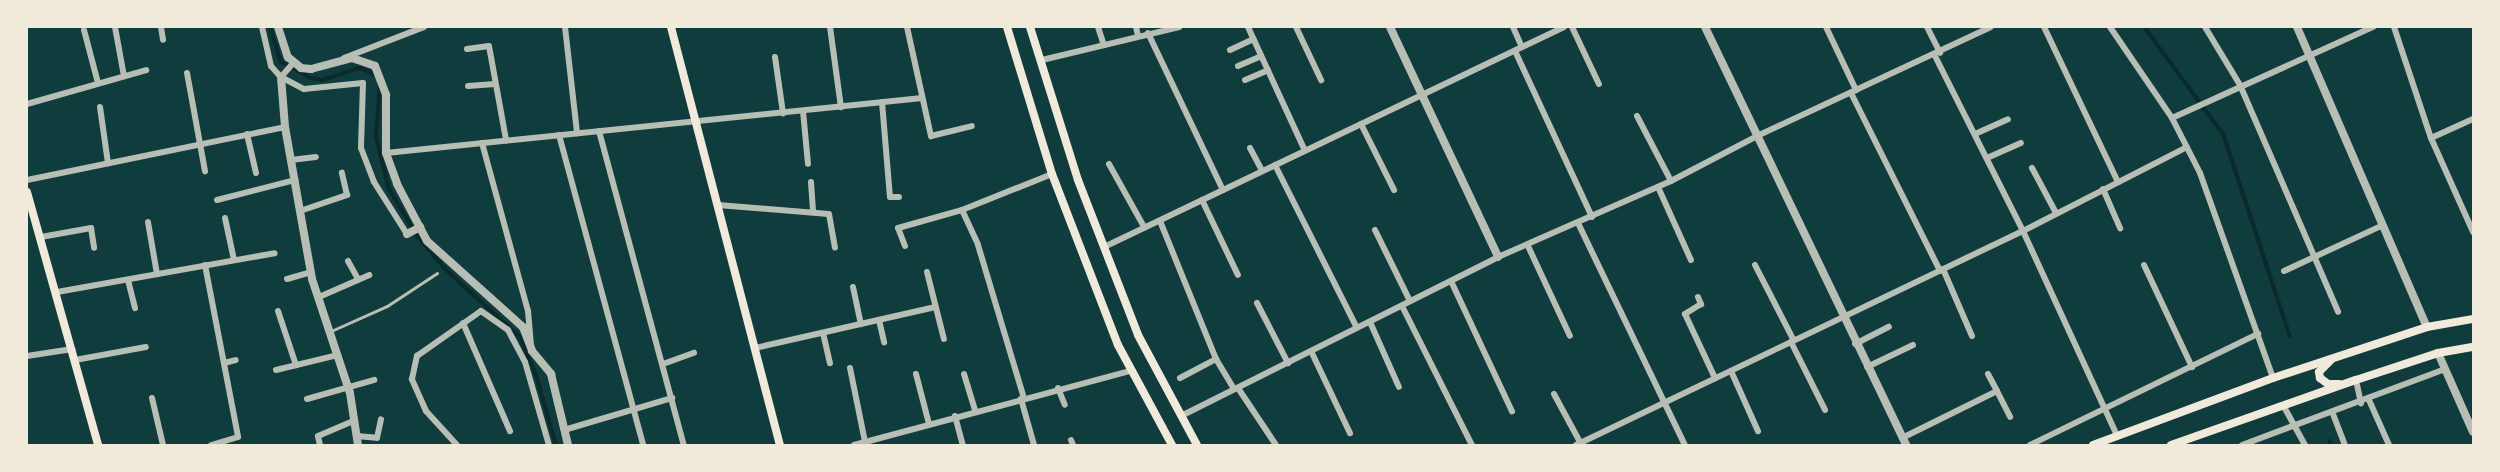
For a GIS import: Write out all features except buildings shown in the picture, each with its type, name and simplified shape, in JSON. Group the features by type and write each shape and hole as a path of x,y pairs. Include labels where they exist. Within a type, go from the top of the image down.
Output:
{"main road":[{"path":"671,27 780,445"},
{"path":"1007,27 1052,174 1131,371 1172,445"},
{"path":"1030,27 1104,247 1138,335 1197,445"},
{"path":"27,192 57,292 98,445"},
{"path":"2093,445 2336,357 2427,327 2473,319"},
{"path":"2171,445 2356,380 2438,354 2473,347"},
{"path":"2336,357 2321,369 2320,378 2328,384 2346,384"}],"street":[{"path":"115,27 124,76"},
{"path":"161,27 163,40"},
{"path":"262,27 271,66 281,77 304,89 363,82 361,148 374,182 406,234 420,227"},
{"path":"278,27 293,63 311,69 424,27"},
{"path":"566,27 578,133"},
{"path":"830,27 841,107"},
{"path":"908,27 932,136 972,126"},
{"path":"1098,27 1104,45"},
{"path":"1136,27 1138,36"},
{"path":"1042,60 1179,27"},
{"path":"1248,27 1305,151"},
{"path":"1296,27 1321,80"},
{"path":"1390,27 1498,257"},
{"path":"1513,27 1522,47"},
{"path":"1104,247 1564,27"},
{"path":"1572,27 1599,84"},
{"path":"1705,27 1842,318 1904,441 1997,391"},
{"path":"1826,27 1853,92 1972,336"},
{"path":"1927,27 1937,55 2023,231 2117,435"},
{"path":"1181,416 1498,257 1528,246 1671,182 1757,136 1937,55 1991,27"},
{"path":"2044,27 2118,182"},
{"path":"2110,27 2172,118 2187,147 2224,233 2273,378"},
{"path":"2205,27 2240,85 2312,257 2338,312"},
{"path":"2297,27 2427,327"},
{"path":"2394,27 2432,138 2473,232"},
{"path":"2172,118 2217,95 2370,28"},
{"path":"84,30 98,83"},
{"path":"1148,33 1223,190"},
{"path":"1230,50 1254,39"},
{"path":"467,49 489,45 506,140"},
{"path":"1515,51 1592,217"},
{"path":"1238,66 1261,56"},
{"path":"775,57 783,113"},
{"path":"338,60 363,59 375,66 383,81 386,153 397,184 420,227 445,261 523,327 532,351 551,374 568,445"},
{"path":"293,63 281,77 285,127 311,272 349,387 357,441 377,438 381,419"},
{"path":"27,104 146,70"},
{"path":"1245,80 1268,70"},
{"path":"188,73 205,171"},
{"path":"468,86 495,84"},
{"path":"386,153 922,98"},
{"path":"882,102 890,197 899,197"},
{"path":"99,107 108,163"},
{"path":"803,111 808,164"},
{"path":"1637,116 1671,182"},
{"path":"1975,134 2008,119"},
{"path":"2432,138 2473,119"},
{"path":"1361,124 1394,190"},
{"path":"27,180 285,127"},
{"path":"599,131 684,445"},
{"path":"247,134 256,173"},
{"path":"559,135 643,445"},
{"path":"482,143 528,311 532,351"},
{"path":"1987,158 2021,143"},
{"path":"1554,393 1579,444 2023,231 2187,147"},
{"path":"1250,148 1262,171"},
{"path":"291,160 316,157"},
{"path":"1109,164 1144,227"},
{"path":"1275,165 1357,328"},
{"path":"2032,168 2056,213"},
{"path":"300,211 347,195 342,173"},
{"path":"905,246 898,228 962,210 1052,174"},
{"path":"217,200 294,180"},
{"path":"811,182 813,212"},
{"path":"1658,187 1691,260"},
{"path":"2103,189 2120,228"},
{"path":"1202,200 1238,275"},
{"path":"718,205 829,214 835,247"},
{"path":"962,210 978,245 1023,398 1034,445"},
{"path":"225,218 234,260"},
{"path":"1160,221 1216,359 1276,445"},
{"path":"148,222 157,274"},
{"path":"1578,223 1685,445"},
{"path":"2284,272 2383,225"},
{"path":"41,237 91,228 94,248"},
{"path":"1375,230 1410,302"},
{"path":"1528,246 1570,336"},
{"path":"57,292 275,253"},
{"path":"348,261 358,279"},
{"path":"205,265 238,437 212,445"},
{"path":"1755,265 1825,410"},
{"path":"2144,265 2192,367"},
{"path":"287,279 311,272"},
{"path":"927,272 944,339"},
{"path":"319,297 369,275"},
{"path":"128,279 135,308"},
{"path":"1451,281 1512,411"},
{"path":"853,287 861,324"},
{"path":"1698,297 1701,304 1685,314 1715,378"},
{"path":"1257,303 1288,363"},
{"path":"1402,306 1472,445"},
{"path":"755,348 935,307"},
{"path":"278,311 296,365"},
{"path":"457,445 426,411 412,379 417,356 481,311 508,330 519,351 549,445"},
{"path":"879,320 884,342"},
{"path":"1370,322 1399,387"},
{"path":"463,323 510,431"},
{"path":"1856,344 1889,327"},
{"path":"823,333 830,363"},
{"path":"2030,445 2259,334"},
{"path":"1867,367 1912,345"},
{"path":"75,360 146,347"},
{"path":"27,356 72,349"},
{"path":"1311,351 1350,433"},
{"path":"663,364 694,353"},
{"path":"2438,354 2473,432"},
{"path":"276,370 338,355"},
{"path":"1180,378 1216,359"},
{"path":"224,363 236,360"},
{"path":"850,368 865,442"},
{"path":"2242,445 2333,414 2445,369"},
{"path":"854,445 1058,388 1131,371"},
{"path":"1731,371 1758,431"},
{"path":"916,374 929,424"},
{"path":"964,374 975,411"},
{"path":"1988,374 2010,417"},
{"path":"308,399 374,380"},
{"path":"2356,380 2361,403"},
{"path":"1058,388 1065,405"},
{"path":"152,398 163,445"},
{"path":"564,430 672,398"},
{"path":"2369,400 2389,445"},
{"path":"2283,405 2305,445"},
{"path":"2333,414 2345,445"},
{"path":"956,416 963,445"},
{"path":"320,445 318,436 354,421"},
{"path":"884,436 886,445"}],"lane":[{"path":"331,331 387,306 437,273"}],"waterway":[{"path":"270,27 281,62 311,78 322,80 360,68 376,75"},
{"path":"2144,27 2223,134 2290,336"},
{"path":"380,85 376,137 389,189 418,237 445,269 520,337 536,375 556,445"},
{"path":"2330,441 2331,445"}]}
